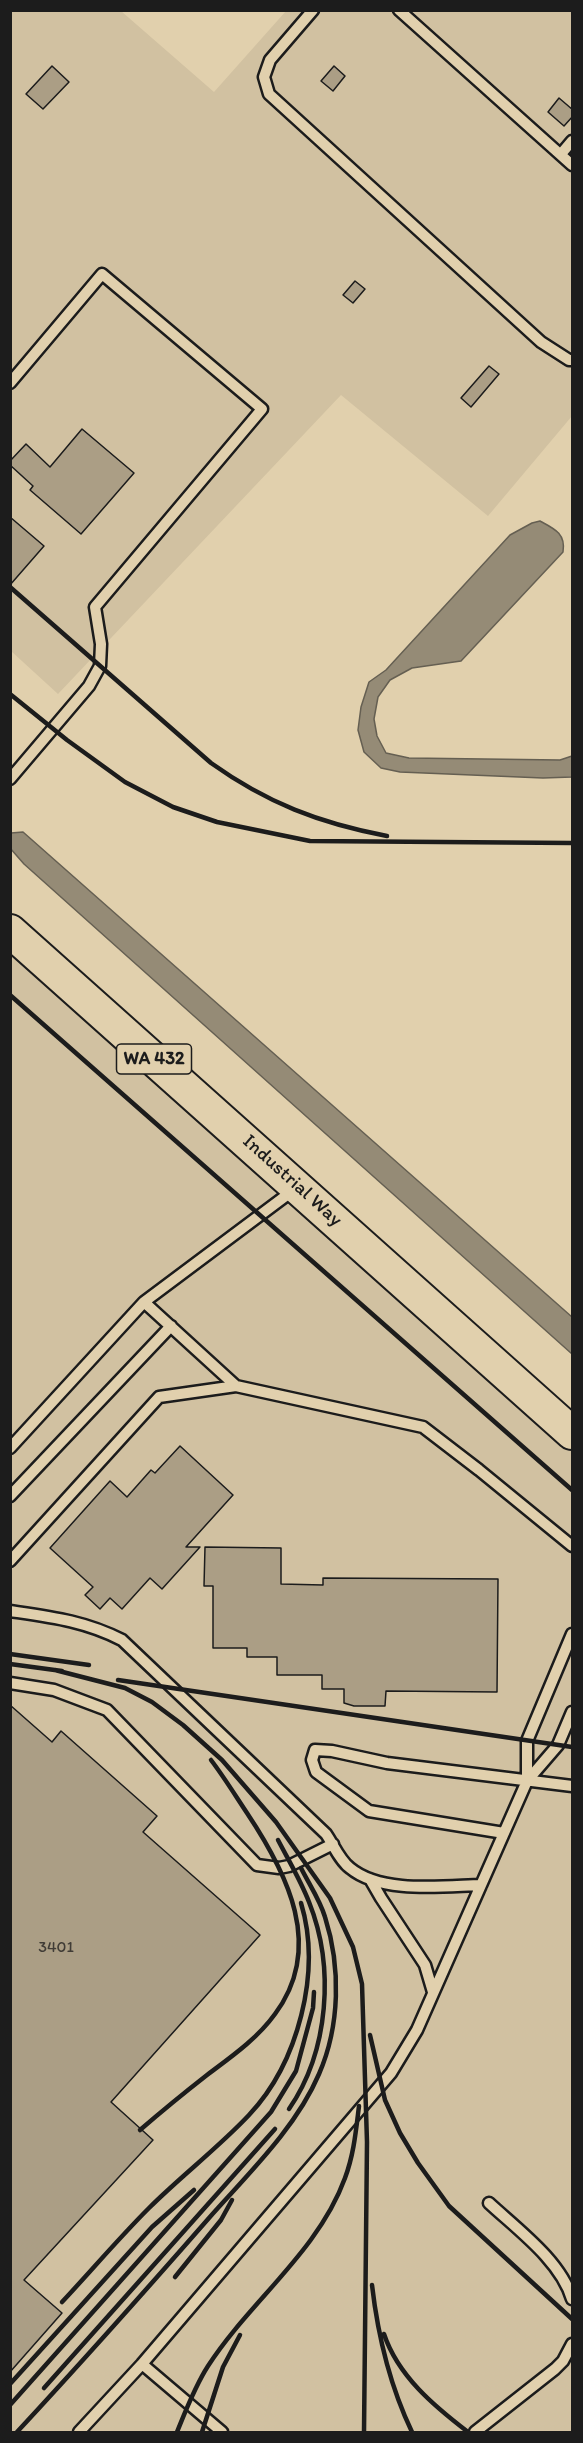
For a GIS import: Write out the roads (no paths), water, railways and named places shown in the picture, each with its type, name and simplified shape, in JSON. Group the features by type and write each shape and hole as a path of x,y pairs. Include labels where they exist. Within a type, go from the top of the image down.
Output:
{"main road":[{"name":"Industrial Way","path":"10,931 573,1432"}],"lane":[{"path":"314,10 270,60 264,77 269,94 541,342 569,360 573,360"},
{"path":"399,10 573,165"},
{"path":"561,154 573,141"},
{"path":"10,383 102,274 262,409 95,607 101,644 100,666 89,686 10,779"},
{"path":"10,1448 144,1302 298,1186"},
{"path":"144,1302 236,1386"},
{"path":"10,1496 171,1326"},
{"path":"10,1561 159,1397 236,1386 423,1427 573,1546"},
{"path":"10,1611 73,1620 101,1629 122,1640 318,1826 349,1868 370,1879 402,1887 481,1885"},
{"path":"527,1781 527,1741 573,1634"},
{"path":"10,1683 54,1690 107,1710 257,1865 279,1868 289,1866 333,1844"},
{"path":"80,2433 142,2364 391,2073 417,2030 527,1781 558,1745 573,1712"},
{"path":"504,1833 369,1811 316,1772 312,1760 315,1750 332,1751 387,1763 573,1786"},
{"path":"370,1879 424,1965 433,1992"},
{"path":"489,2203 551,2261 564,2278 573,2299"},
{"path":"475,2433 555,2369 563,2361 573,2344"},
{"path":"142,2364 222,2433"}],"railway":[{"path":"10,587 211,763 232,777 294,810 339,825 387,836"},
{"path":"10,694 67,740 125,782 173,807 217,822 310,841 572,843"},
{"path":"10,995 572,1490"},
{"path":"10,1654 89,1665"},
{"path":"10,1664 62,1671"},
{"path":"55,1670 125,1688 152,1702 183,1725 222,1760 276,1822 330,1898 353,1947 362,1984 367,2142 364,2432"},
{"path":"118,1680 572,1747"},
{"path":"140,2130 260,2032 275,2014 290,1989 297,1963 299,1937 295,1911 287,1885 262,1836 211,1760"},
{"path":"278,1840 309,1902 317,1927 325,1981 320,2035 313,2061 289,2109"},
{"path":"17,2432 255,2167 284,2132 309,2094 326,2056 331,2036 336,1976 325,1917 301,1868"},
{"path":"62,2302 149,2208 249,2115 281,2070 293,2043 307,1987 309,1958 307,1930 301,1903"},
{"path":"10,2405 271,2112 296,2071 313,2008 314,1992"},
{"path":"370,2035 385,2100 400,2133 418,2163 449,2206 572,2319"},
{"path":"177,2432 208,2366 243,2320 301,2253 333,2205 351,2160 359,2106"},
{"path":"44,2388 275,2129"},
{"path":"10,2384 152,2227 194,2190"},
{"path":"175,2277 221,2220 232,2200"},
{"path":"372,2285 386,2361 397,2397 412,2432"},
{"path":"384,2334 398,2363 418,2389 468,2432"},
{"path":"202,2432 223,2367 240,2335"}]}
